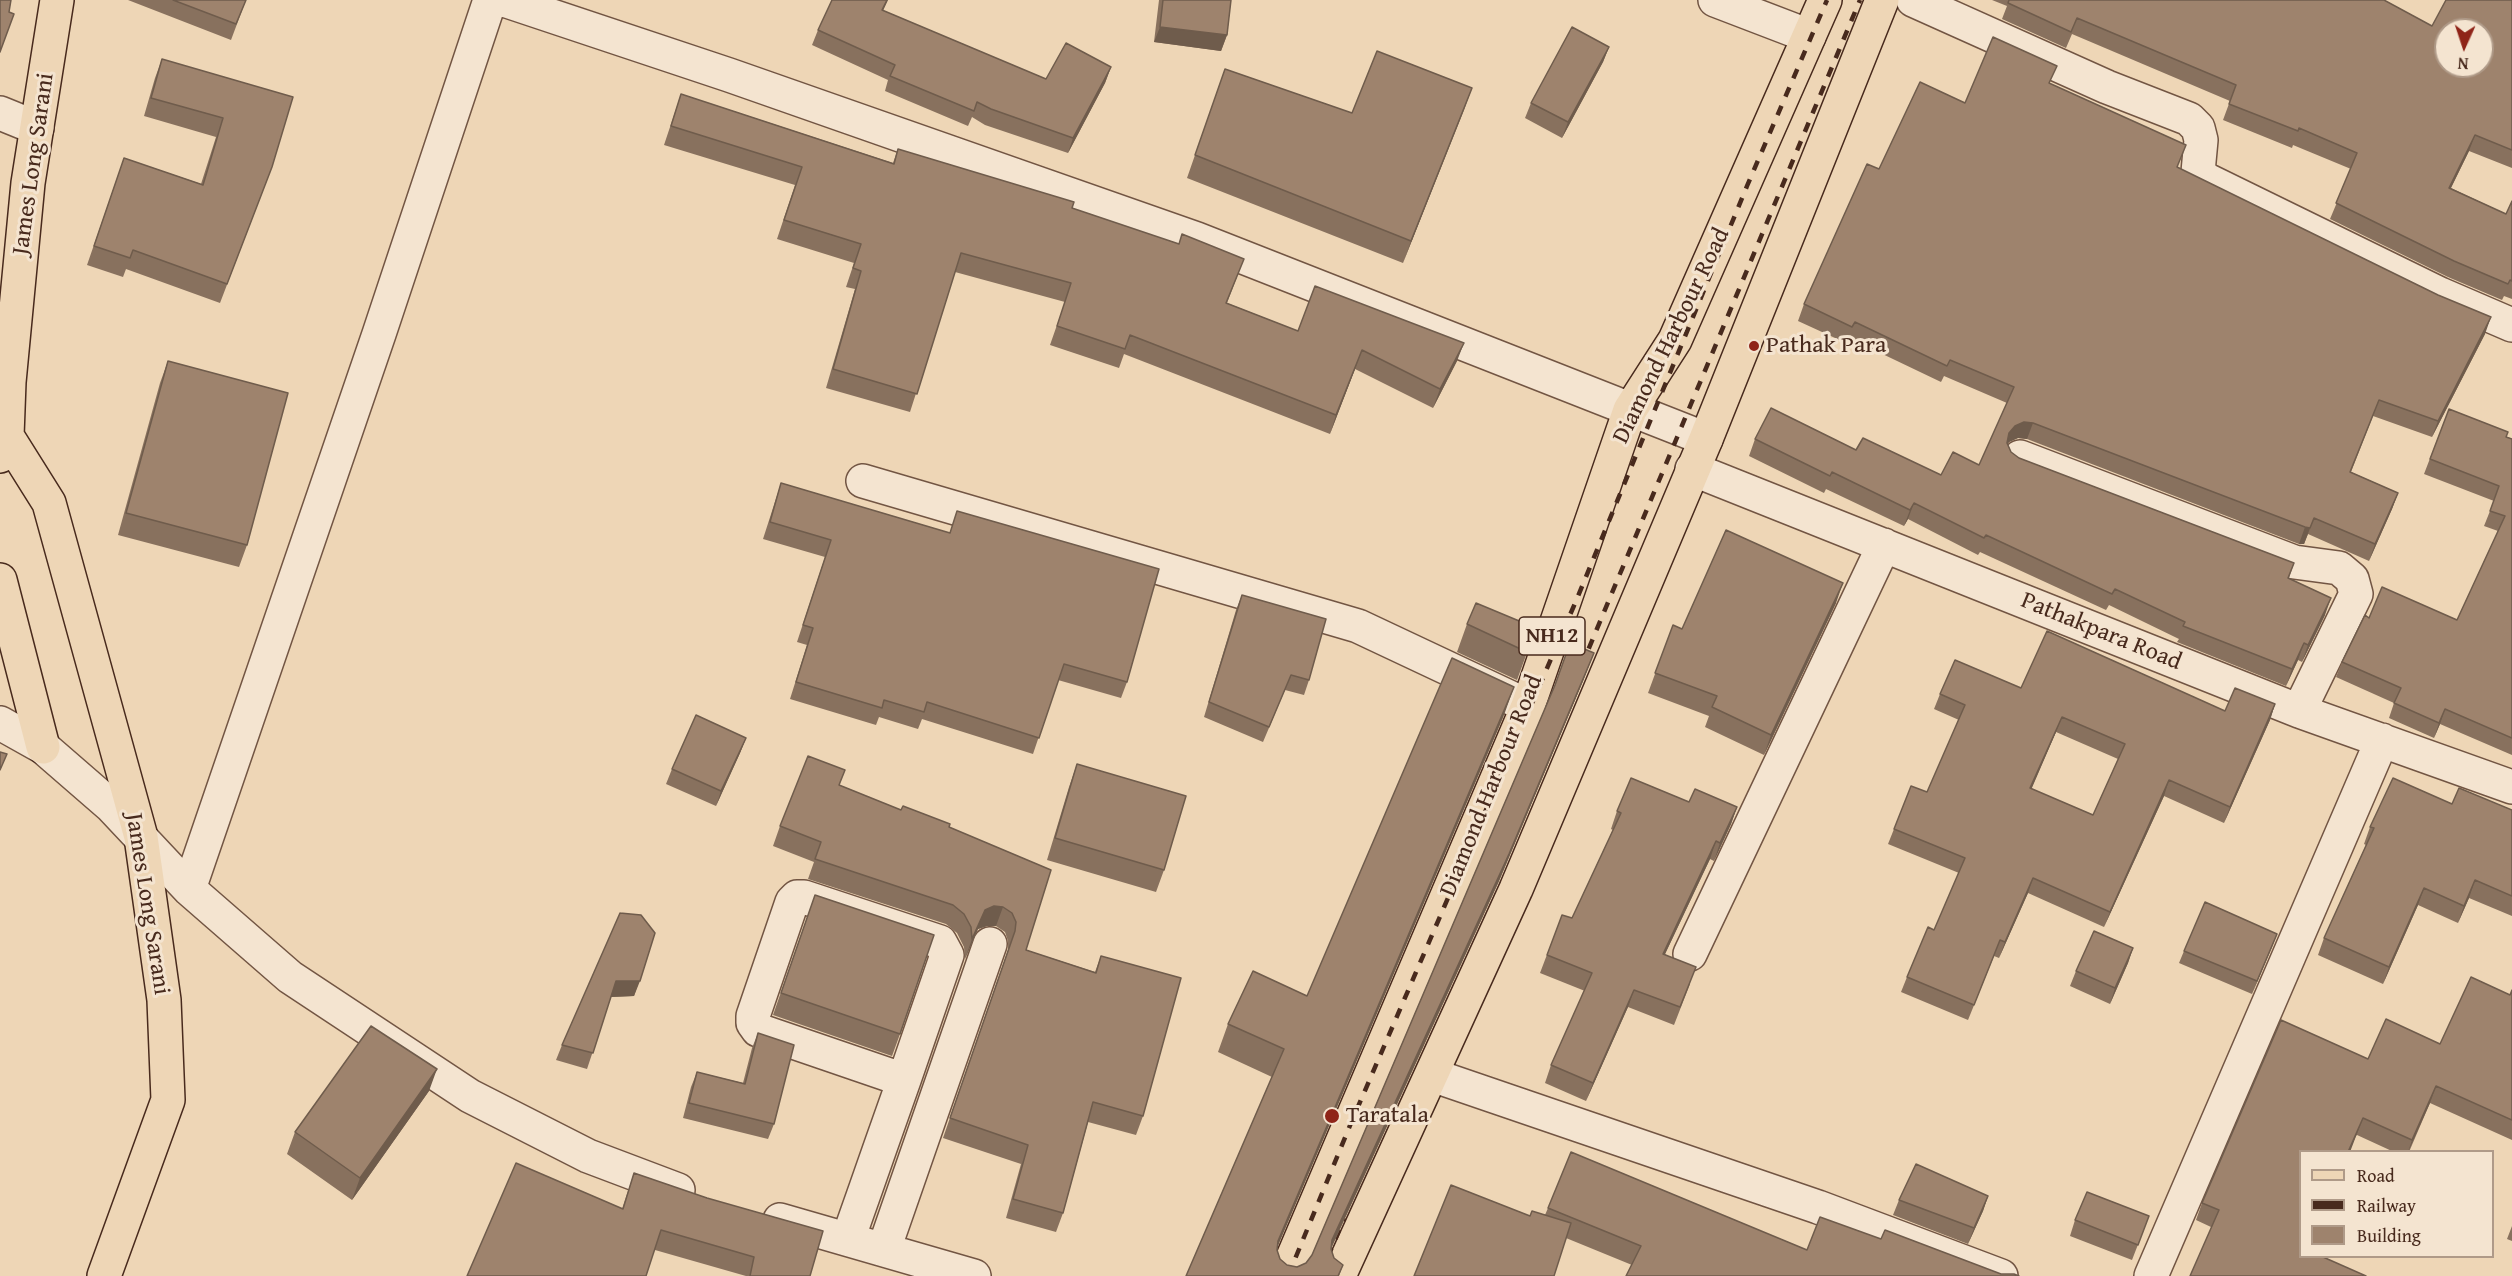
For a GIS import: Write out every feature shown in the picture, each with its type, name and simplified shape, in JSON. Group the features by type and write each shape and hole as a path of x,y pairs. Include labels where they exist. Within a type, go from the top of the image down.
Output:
{"main road":[{"name":"James Long Sarani","path":"57,0 28,183 3,446 49,502 141,837 164,1000 168,1100 104,1276"},
{"name":"Diamond Harbour Road","path":"1285,1276 1528,706 1630,410 1675,340 1825,0"},
{"name":"NH12","path":"1339,1276 1516,889 1706,439 1882,0"},
{"path":"0,580 43,747"}],"street":[{"path":"189,889 379,334 490,0"},
{"path":"504,0 729,75 1197,239 1706,439"},
{"path":"1715,0 1809,36"},
{"path":"1913,0 2107,87 2188,119 2199,128 2201,140 2198,172 2207,180 2440,294 2512,325"},
{"path":"0,112 37,128"},
{"path":"2020,457 2294,562 2339,568 2352,579 2356,594 2299,711"},
{"name":"Pathakpara Road","path":"1692,469 2299,711 2512,787"},
{"path":"863,481 1358,626 1528,706"},
{"path":"1690,954 1884,544"},
{"path":"0,723 43,747 111,806 189,889 290,977 470,1096 588,1156 705,1200"},
{"path":"2151,1276 2382,741"},
{"path":"848,1239 904,1080 947,955 940,942 804,897 797,897 792,902 753,1016 753,1023 758,1030 904,1080"},
{"path":"884,1249 990,944"},
{"path":"1432,1075 1818,1207 2001,1276"},
{"path":"749,1212 974,1276"}],"building":[{"path":"0,0 11,0 9,12 14,14 0,52"},
{"path":"173,0 246,0 236,24"},
{"path":"832,0 887,0 882,10 1046,79 1066,43 1111,67 1073,138 977,102 974,111 890,76 895,65 818,30"},
{"path":"1163,0 1231,0 1227,35 1160,27"},
{"path":"2009,0 2384,0 2432,26 2434,22 2434,78 2494,78 2494,18 2436,18 2446,0 2512,0 2512,150 2475,135 2449,188 2506,214 2512,201 2512,281 2510,280 2508,284 2454,261 2336,203 2357,153 2299,128 2298,131 2229,104 2236,85 2077,18 2071,32 2008,3"},
{"path":"1572,27 1609,47 1568,122 1531,103"},
{"path":"1993,37 2057,66 2049,83 2186,145 2177,167 2438,295 2491,317 2438,421 2379,400 2350,472 2398,493 2375,544 2314,518 2310,528 2305,527 2033,423 2024,422 2015,426 2009,433 2007,443 2011,452 2019,458 2294,563 2288,578 2331,598 2308,645 2304,643 2292,669 2183,626 2185,622 2115,589 2112,594 1986,535 1984,538 1914,503 1910,510 1832,472 1830,476 1755,439 1771,408 1856,450 1863,438 1941,475 1953,452 1979,465 2014,387 1950,360 1947,366 1855,322 1852,327 1804,304 1867,164 1879,169 1920,82 1965,103"},
{"path":"1377,51 1472,88 1411,241 1195,155 1225,69 1352,113"},
{"path":"162,59 293,97 272,167 227,284 133,250 130,258 94,246 124,158 203,185 223,118 151,98"},
{"path":"681,94 894,164 898,149 1074,202 1072,208 1179,244 1182,234 1244,259 1226,303 1298,331 1315,286 1464,343 1440,389 1362,350 1336,415 1130,335 1125,349 1057,326 1071,283 961,253 917,394 833,369 861,271 853,268 861,244 784,220 802,167 671,126"},
{"path":"168,361 288,393 247,545 126,513"},
{"path":"2449,409 2508,432 2506,437 2512,439 2512,738 2445,709 2439,723 2394,703 2401,688 2342,662 2365,615 2369,618 2382,587 2457,620 2505,516 2490,511 2499,486 2430,459"},
{"path":"781,483 950,533 957,511 1159,569 1127,682 1064,664 1039,738 927,702 924,712 884,700 882,708 796,682 813,628 803,625 831,540 770,522"},
{"path":"1726,530 1843,583 1771,735 1712,707 1717,696 1655,673 1673,625 1682,629"},
{"path":"1242,595 1326,619 1309,680 1291,675 1269,727 1209,702"},
{"path":"1476,603 1536,628 1527,652 1467,624"},
{"path":"2047,631 2225,711 2235,688 2275,704 2230,807 2169,780 2110,912 2033,878 2005,942 2000,940 1974,1005 1907,977 1928,927 1934,930 1965,858 1894,829 1911,786 1927,792 1965,705 1940,694 1955,660 2021,688","holes":["2062,717 2125,744 2093,815 2030,788"]},
{"name":"Taratala","path":"1570,643 1594,653 1509,854 1332,1240 1331,1249 1334,1258 1343,1265 1338,1276 1186,1276 1284,1049 1228,1024 1253,971 1307,996 1452,658 1514,687 1278,1241 1277,1250 1280,1259 1287,1265 1297,1267 1306,1263 1312,1255 1555,685"},
{"path":"696,715 746,738 721,791 672,769"},
{"path":"0,752 7,754 0,770"},
{"path":"808,756 845,770 839,785 901,810 903,806 950,824 949,827 1051,870 1026,950 1096,973 1101,956 1181,978 1143,1116 1093,1102 1063,1213 1013,1199 1028,1145 950,1118 1015,931 1016,922 1012,913 1003,907 994,906 985,910 972,939 971,927 964,914 953,905 815,859 821,842 780,826"},
{"path":"1077,764 1186,796 1164,870 1055,838"},
{"path":"1631,778 1689,802 1695,789 1737,807 1720,843 1716,841 1663,954 1696,967 1680,1007 1634,990 1593,1083 1551,1065 1592,973 1547,955 1562,915 1572,918 1621,813 1617,811"},
{"path":"2393,778 2452,804 2459,788 2512,810 2512,896 2475,880 2464,906 2424,888 2389,967 2324,938 2374,828 2370,827"},
{"path":"815,895 934,935 900,1034 781,993"},
{"path":"2205,902 2277,934 2257,981 2184,951"},
{"path":"620,913 641,915 655,933 640,981 616,981 593,1053 562,1045"},
{"path":"2094,931 2133,948 2115,988 2076,971"},
{"path":"2471,977 2510,995 2512,990 2512,1120 2436,1086 2412,1140 2363,1118 2349,1150 2299,1150 2299,1258 2325,1258 2366,1276 2190,1276 2219,1210 2202,1203 2281,1020 2368,1059 2386,1019 2440,1044"},
{"path":"371,1026 437,1069 360,1178 295,1132"},
{"path":"758,1033 794,1045 774,1124 689,1103 697,1072 745,1084"},
{"path":"1571,1152 1807,1250 1820,1217 1881,1239 1885,1230 2001,1274 2019,1276 1626,1276 1641,1246 1548,1208"},
{"path":"516,1163 623,1209 634,1173 707,1198 823,1231 810,1276 750,1276 754,1257 661,1230 646,1276 467,1276"},
{"path":"1916,1164 1988,1196 1974,1228 1899,1200"},
{"path":"1451,1185 1530,1216 1532,1211 1571,1223 1554,1276 1414,1276"},
{"path":"2087,1192 2149,1216 2138,1245 2075,1220"}],"railway":[{"path":"1288,1276 1351,1123 1576,601 1747,186 1827,0"},
{"path":"1581,667 1860,0"},
{"path":"1320,1276 1344,1218"}],"place":[{"name":"Pathak Para","path":"1754,346"},
{"name":"Taratala","path":"1332,1116"}]}
